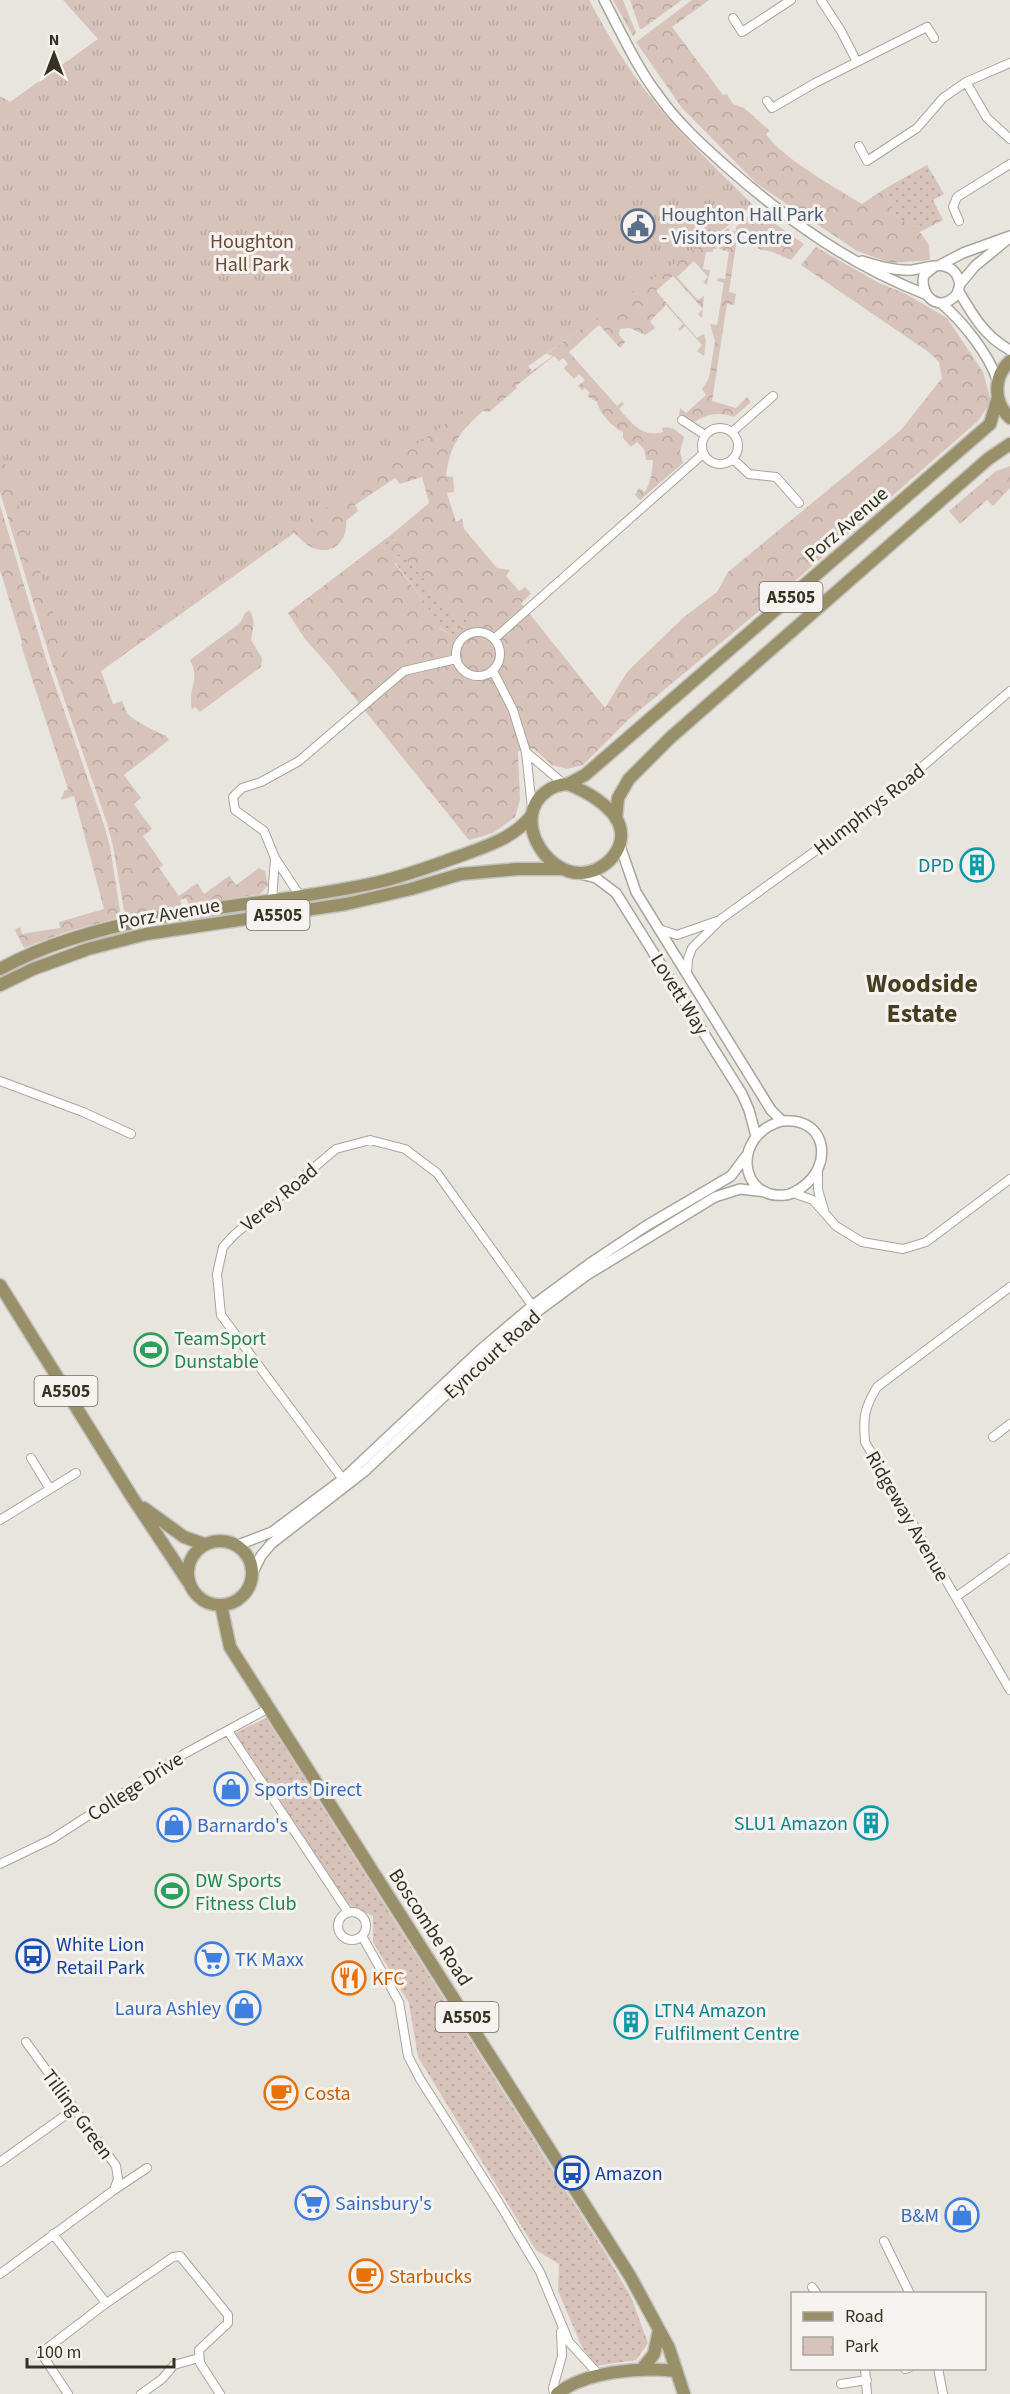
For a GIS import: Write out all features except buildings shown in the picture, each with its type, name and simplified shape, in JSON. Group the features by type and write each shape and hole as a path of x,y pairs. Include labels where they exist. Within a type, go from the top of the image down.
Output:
{"main road":[{"path":"1010,361 1001,372 998,382 1001,407 1010,418"},
{"name":"Porz Avenue","path":"566,784 585,775 990,424 998,397"},
{"name":"A5505","path":"619,843 620,831 616,819 618,798 629,779 670,738 988,459 1010,444"},
{"path":"566,784 581,789 601,803 616,819"},
{"name":"A5505","path":"531,812 538,798 549,789 566,784"},
{"path":"531,812 531,828 538,844 547,857 562,869"},
{"name":"Porz Avenue","path":"0,969 18,959 115,927 156,918 380,882 442,862 510,836 523,826 531,812"},
{"path":"579,873 603,867 616,853 619,843"},
{"name":"Porz Avenue","path":"0,985 33,969 88,949 146,934 346,904 411,889 461,874 518,869 562,869"},
{"name":"A5505","path":"562,869 579,873"},
{"name":"A5505","path":"0,1285 132,1497 189,1583 201,1599 221,1605"},
{"name":"A5505","path":"132,1497 155,1518 184,1537 204,1544 215,1540 238,1545"},
{"path":"189,1583 187,1572 189,1561 195,1551 204,1544"},
{"path":"221,1605 231,1603 247,1591 253,1572 246,1552 238,1545"},
{"name":"Boscombe Road","path":"221,1605 230,1647 630,2276 669,2348 684,2394"},
{"path":"642,2369 654,2354 660,2330"},
{"path":"556,2394 568,2385 600,2376 642,2369 675,2371"}],"street":[{"path":"604,0 656,93 704,147 767,203 845,256 886,279 925,294 941,303 955,315 993,366 998,382"},
{"path":"733,18 742,32 791,0"},
{"path":"821,0 841,31 856,62"},
{"path":"767,101 772,108 856,62 927,27 934,38"},
{"path":"859,147 867,160 891,147 917,128 943,98 966,82 1010,63"},
{"path":"966,82 987,118 1010,139"},
{"path":"959,221 953,207 957,197 1010,164"},
{"path":"925,294 924,275 937,266 963,253 1010,237"},
{"path":"941,303 952,299 975,267 1010,237"},
{"path":"845,256 882,267 910,270 946,266 956,273 959,287 974,319 994,340 1010,350"},
{"path":"732,432 773,396"},
{"path":"682,420 705,435"},
{"path":"721,427 732,432 738,442 733,459 723,464 712,462 704,454 701,444 705,435 709,430 721,427"},
{"path":"494,639 704,454"},
{"path":"733,459 749,474 776,477 799,503"},
{"path":"482,632 494,639 498,645 500,659 493,671 486,675 471,676 459,666 456,659 458,645 467,634 482,632"},
{"path":"300,896 275,858 264,831 235,810 233,797 242,788 261,782 299,761 404,670 456,659"},
{"path":"493,671 513,711 526,752 531,812"},
{"name":"Humphrys Road","path":"687,973 692,948 721,919 872,810 1010,690"},
{"path":"526,752 566,784"},
{"name":"Lovett Way","path":"619,843 636,892 771,1110 782,1121"},
{"path":"272,900 275,858"},
{"name":"Lovett Way","path":"579,873 596,878 616,893 742,1094 756,1136"},
{"name":"Humphrys Road","path":"659,929 677,935 721,919"},
{"path":"0,1081 83,1112 132,1134"},
{"path":"793,1193 814,1178 823,1154 818,1137 810,1128 799,1122 782,1121 768,1126 756,1136 746,1156 751,1179 766,1192 776,1195 793,1193 813,1200 845,1233 862,1242 903,1249 926,1242 1010,1179"},
{"name":"Verey Road","path":"345,1482 221,1315 217,1274 219,1259 223,1247 234,1235 336,1149 370,1140 405,1149 437,1173 535,1309"},
{"name":"Eyncourt Road","path":"253,1572 261,1556 271,1544 345,1482 479,1351 590,1264 646,1226 731,1176 746,1156"},
{"path":"818,1171 818,1190 826,1214"},
{"name":"Eyncourt Road","path":"535,1309 715,1197 740,1189 766,1192"},
{"name":"Ridgeway Avenue","path":"1010,1287 878,1388 869,1401 863,1417 865,1442 1010,1690"},
{"path":"993,1437 1010,1424"},
{"path":"30,1458 51,1489"},
{"path":"0,1520 76,1473"},
{"name":"Eyncourt Road","path":"238,1545 272,1532 345,1482"},
{"path":"956,1597 1010,1558"},
{"name":"College Drive","path":"0,1863 52,1839 184,1754 269,1708"},
{"path":"228,1731 348,1912"},
{"path":"348,1912 358,1913 364,1920 365,1929 362,1935 350,1940 339,1933 338,1924 339,1919 348,1912"},
{"path":"362,1935 399,2002 408,2056 416,2072 540,2272 560,2325 569,2342 600,2376"},
{"name":"Tilling Green","path":"26,2042 116,2166 118,2179 114,2190"},
{"path":"0,2162 75,2109"},
{"path":"0,2274 147,2168"},
{"path":"53,2234 106,2303"},
{"path":"884,2241 909,2292"},
{"path":"68,2394 41,2353 106,2303 173,2257 180,2256 228,2315 228,2323 199,2350 203,2368 220,2394"},
{"path":"556,2394 553,2388 562,2356 560,2325"},
{"path":"141,2394 162,2379 174,2365 199,2358"},
{"path":"865,2370 867,2394"},
{"path":"938,2370 943,2394"},
{"path":"841,2384 867,2380"}],"green space":[{"name":"Houghton Hall Park","path":"63,0 589,0 624,60 660,109 753,205 725,228 76,683 0,448 0,96 10,102 98,39"},
{"path":"613,0 623,0 636,33 633,36"},
{"path":"630,0 682,0 640,29"},
{"path":"692,0 709,0 672,27 723,95 727,94 733,104 744,108 768,129 766,134 784,153 862,204 886,188 892,209 904,221 919,227 941,216 943,220 920,232 929,245 930,260 891,263 857,251 757,184 682,108 636,42"},
{"path":"927,165 944,194 933,200 941,216 919,227 904,221 895,214 886,188"},
{"path":"755,210 804,244 791,260 773,252 758,249 759,242 753,241 746,231 738,231 729,292 736,294 734,305 727,304 712,401 736,408 747,397 751,402 734,417 712,414 691,424 679,415 680,408 686,413 706,395 702,389 709,378 715,341 710,324 717,325 724,283 717,281 718,278 725,279 729,252 719,249 721,239 736,231 736,227"},
{"path":"728,228 730,230 719,237 716,249 713,249 713,252 706,252 703,269 710,270 707,285 703,282 708,277 694,261 677,277 698,300 704,296 703,309 673,276 656,291 697,338 704,334 706,341 704,356 697,351 702,345 685,326 680,331 678,329 683,324 666,305 650,321 655,328 645,335 630,328 620,329 619,335 625,342 620,348 599,325 569,352 617,406 622,402 624,404 619,409 638,428 649,433 656,433 663,432 662,428 668,427 684,437 680,452 683,463 640,500 635,495 639,488 645,492 651,477 653,460 646,460 644,449 637,442 631,447 623,438 623,432 607,419 597,402 587,396 590,393 578,386 585,380 579,374 574,379 564,368 568,364 563,358 559,361 554,356 516,386 517,388 489,412 483,411 462,432 450,456 446,476 453,477 454,492 447,493 456,522 462,519 464,529 497,568 510,570 506,576 519,591 525,587 531,594 521,603 605,708 627,672 684,617 717,592 728,572 901,430 942,378 939,362 930,353 801,265 816,247 947,318 983,372 991,401 978,421 787,588 629,719 583,765 567,769 552,765 534,749 518,751 520,800 515,817 493,833 469,840 305,639 288,613 380,543 393,556 395,564 425,602 440,629 452,635 466,624 466,620 449,609 415,569 390,546 396,541 391,535 429,503 422,477 400,484 395,478 355,505 358,511 346,521 342,540 333,548 320,550 313,548 294,533 101,671 113,704 122,701 131,717 165,735 169,740 124,775 141,798 134,804 152,829 143,836 163,865 159,868 179,896 197,883 204,894 229,876 236,885 259,868 265,871 268,885 260,894 189,905 186,898 180,900 182,906 125,916 107,823 51,661 0,492 0,297 517,351 532,371 553,356 546,354 670,265"},
{"path":"1010,466 1010,488 993,506 987,500 960,524 949,511 996,471"},
{"path":"0,505 47,662 104,825 110,847 121,917 66,932 24,948 15,930 20,927 22,934 60,928 59,922 104,909 74,796 61,800 64,791 68,789 21,645 0,570"},
{"path":"391,535 428,581 465,617 468,623 452,635 436,626 425,602 380,543"},
{"path":"249,610 253,621 251,640 262,658 261,667 200,712 195,707 192,709 194,674 190,660 240,623"},
{"path":"266,1718 631,2297 648,2343 636,2360 596,2366 582,2347 558,2291 559,2264 536,2250 418,2057 409,2003 373,1942 373,1916 349,1905 235,1733"}],"place":[{"name":"Houghton Hall Park - Visitors Centre","path":"638,226"},
{"name":"DPD","path":"977,865"},
{"name":"TeamSport Dunstable","path":"151,1350"},
{"name":"Sports Direct","path":"231,1789"},
{"name":"SLU1 Amazon","path":"871,1823"},
{"name":"Barnardo's","path":"174,1825"},
{"name":"DW Sports Fitness Club","path":"172,1891"},
{"name":"White Lion Retail Park","path":"33,1956"},
{"name":"TK Maxx","path":"212,1959"},
{"name":"KFC","path":"349,1978"},
{"name":"Laura Ashley","path":"244,2008"},
{"name":"LTN4 Amazon Fulfilment Centre","path":"631,2022"},
{"name":"Costa","path":"281,2093"},
{"name":"Amazon","path":"572,2173"},
{"name":"Sainsbury's","path":"312,2203"},
{"name":"B&M","path":"962,2215"},
{"name":"Starbucks","path":"366,2276"}],"district":[{"name":"Woodside Estate","path":"922,998"}]}
